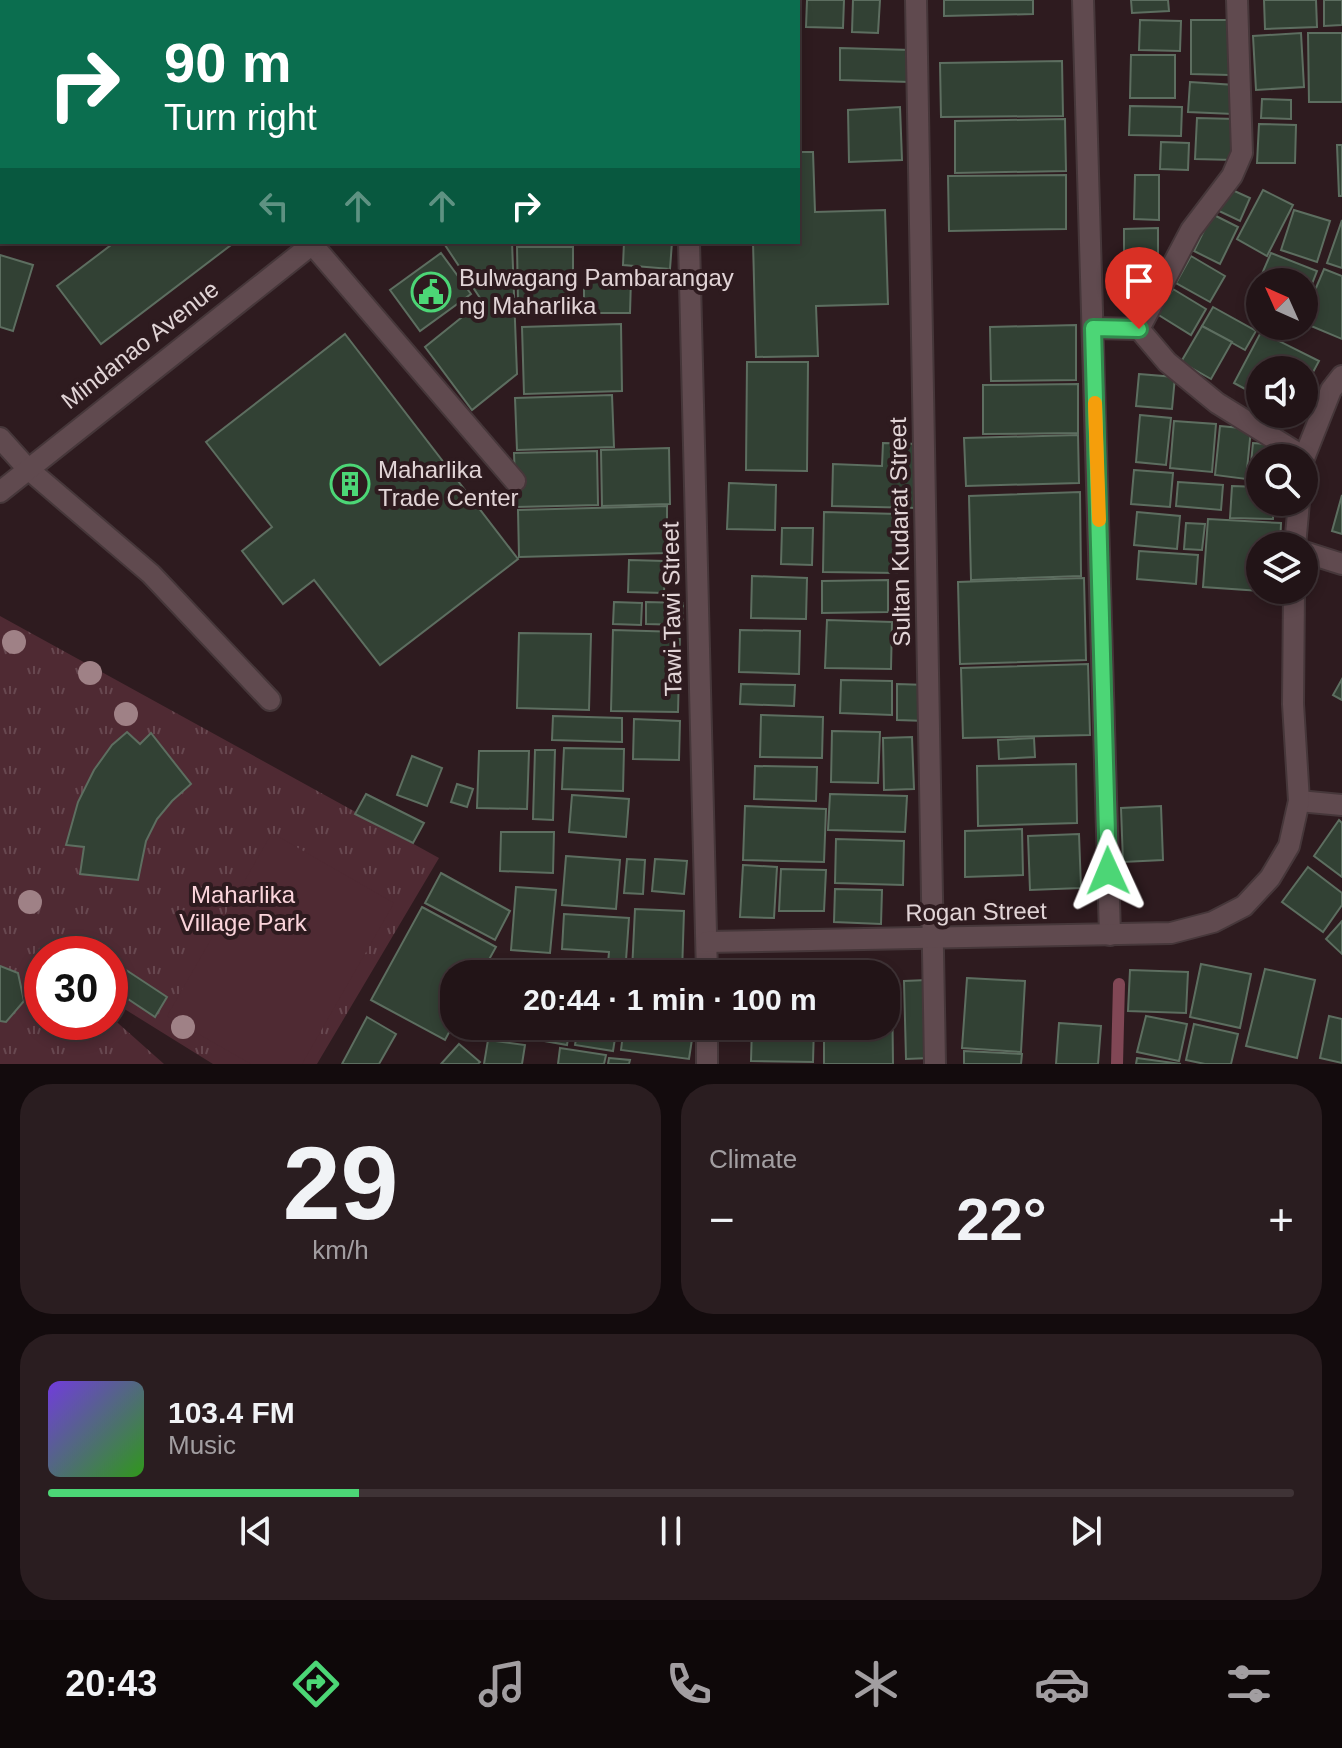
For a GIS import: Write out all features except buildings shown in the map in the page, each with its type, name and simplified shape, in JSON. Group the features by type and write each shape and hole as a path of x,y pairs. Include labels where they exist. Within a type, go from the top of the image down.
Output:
{"street":[{"name":"Sultan Kudarat Street","path":"916,0 935,1064"},
{"path":"1083,0 1110,935"},
{"path":"1139,329 1191,230 1232,176 1242,153 1237,0"},
{"name":"Mindanao Avenue","path":"0,492 312,244"},
{"path":"314,244 515,481"},
{"name":"Tawi-Tawi Street","path":"689,244 707,960"},
{"path":"1093,328 1139,329 1167,362 1217,403 1282,444"},
{"path":"1309,444 1326,400 1342,376"},
{"path":"0,438 27,468 151,574 270,700"},
{"path":"1318,556 1342,564"},
{"name":"Rogan Street","path":"707,942 1171,933 1213,922 1244,906 1270,878 1289,846 1299,801 1293,704 1294,604"},
{"path":"1299,801 1342,805"},
{"path":"707,1040 707,1064"}],"green space":[{"name":"Maharlika Village Park","path":"0,616 439,858 317,1064 213,1064 128,1011 128,936 24,936 24,1040 128,1040 128,1032 164,1064 0,1064"},
{"path":"272,833 394,903 302,1064 251,1064 167,1016"}],"waterway":[{"path":"1117,1064 1119,984"}],"slow traffic":[{"path":"1095,403 1099,520"}],"place":[{"name":"Bulwagang Pambarangay ng Maharlika","path":"431,292"},
{"name":"Maharlika Trade Center","path":"350,484"}],"route":[{"path":"1108,871 1093,328 1139,329"}]}
